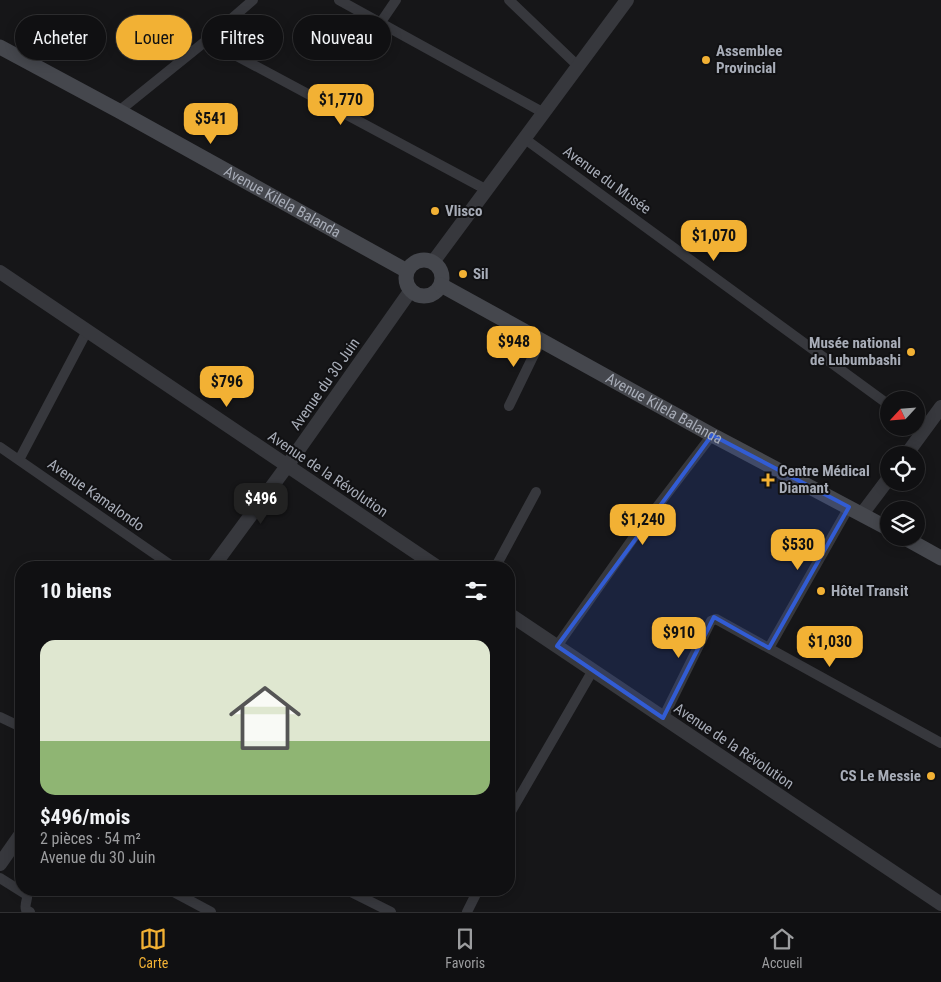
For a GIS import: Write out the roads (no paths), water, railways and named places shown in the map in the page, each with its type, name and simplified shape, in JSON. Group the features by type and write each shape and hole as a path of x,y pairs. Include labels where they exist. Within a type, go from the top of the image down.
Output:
{"main road":[{"name":"Avenue Kilela Balanda","path":"0,46 407,271"},
{"path":"418,260 433,262 442,275 441,285 430,295 419,296 410,290 406,281 407,271 418,260"},
{"name":"Avenue Kilela Balanda","path":"441,285 712,435 880,524"},
{"path":"919,546 941,558"}],"street":[{"path":"236,15 253,0"},
{"path":"339,0 368,15"},
{"path":"386,15 396,0"},
{"path":"510,0 578,66"},
{"path":"433,262 627,0"},
{"path":"391,28 544,113"},
{"path":"119,111 202,44"},
{"path":"244,60 487,190"},
{"name":"Avenue du Musée","path":"525,139 880,398"},
{"name":"Avenue de la Révolution","path":"0,272 429,561"},
{"name":"Avenue du 30 Juin","path":"217,561 287,466 410,290"},
{"path":"19,460 87,331"},
{"path":"510,406 541,340"},
{"path":"925,423 941,408"},
{"path":"557,646 634,536 712,435"},
{"name":"Avenue Kamalondo","path":"0,447 165,561"},
{"path":"769,648 855,510 880,486"},
{"path":"499,561 536,492"},
{"name":"Avenue de la Révolution","path":"515,618 941,904"},
{"path":"663,718 713,620 718,620 941,743"},
{"path":"515,805 593,670"},
{"path":"0,717 15,725"},
{"path":"0,864 15,843"},
{"path":"0,878 15,887"},
{"path":"27,896 25,906 26,910 30,912"},
{"path":"181,896 212,912"},
{"path":"359,896 391,912"},
{"path":"467,912 475,896"}],"place":[{"name":"Assemblee Provincial","path":"706,60"},
{"name":"Vlisco","path":"435,211"},
{"name":"Sil","path":"463,274"},
{"name":"Musée national de Lubumbashi","path":"911,352"},
{"name":"Centre Médical Diamant","path":"768,480"},
{"name":"Hôtel Transit","path":"821,591"},
{"name":"CS Le Messie","path":"931,776"}]}
